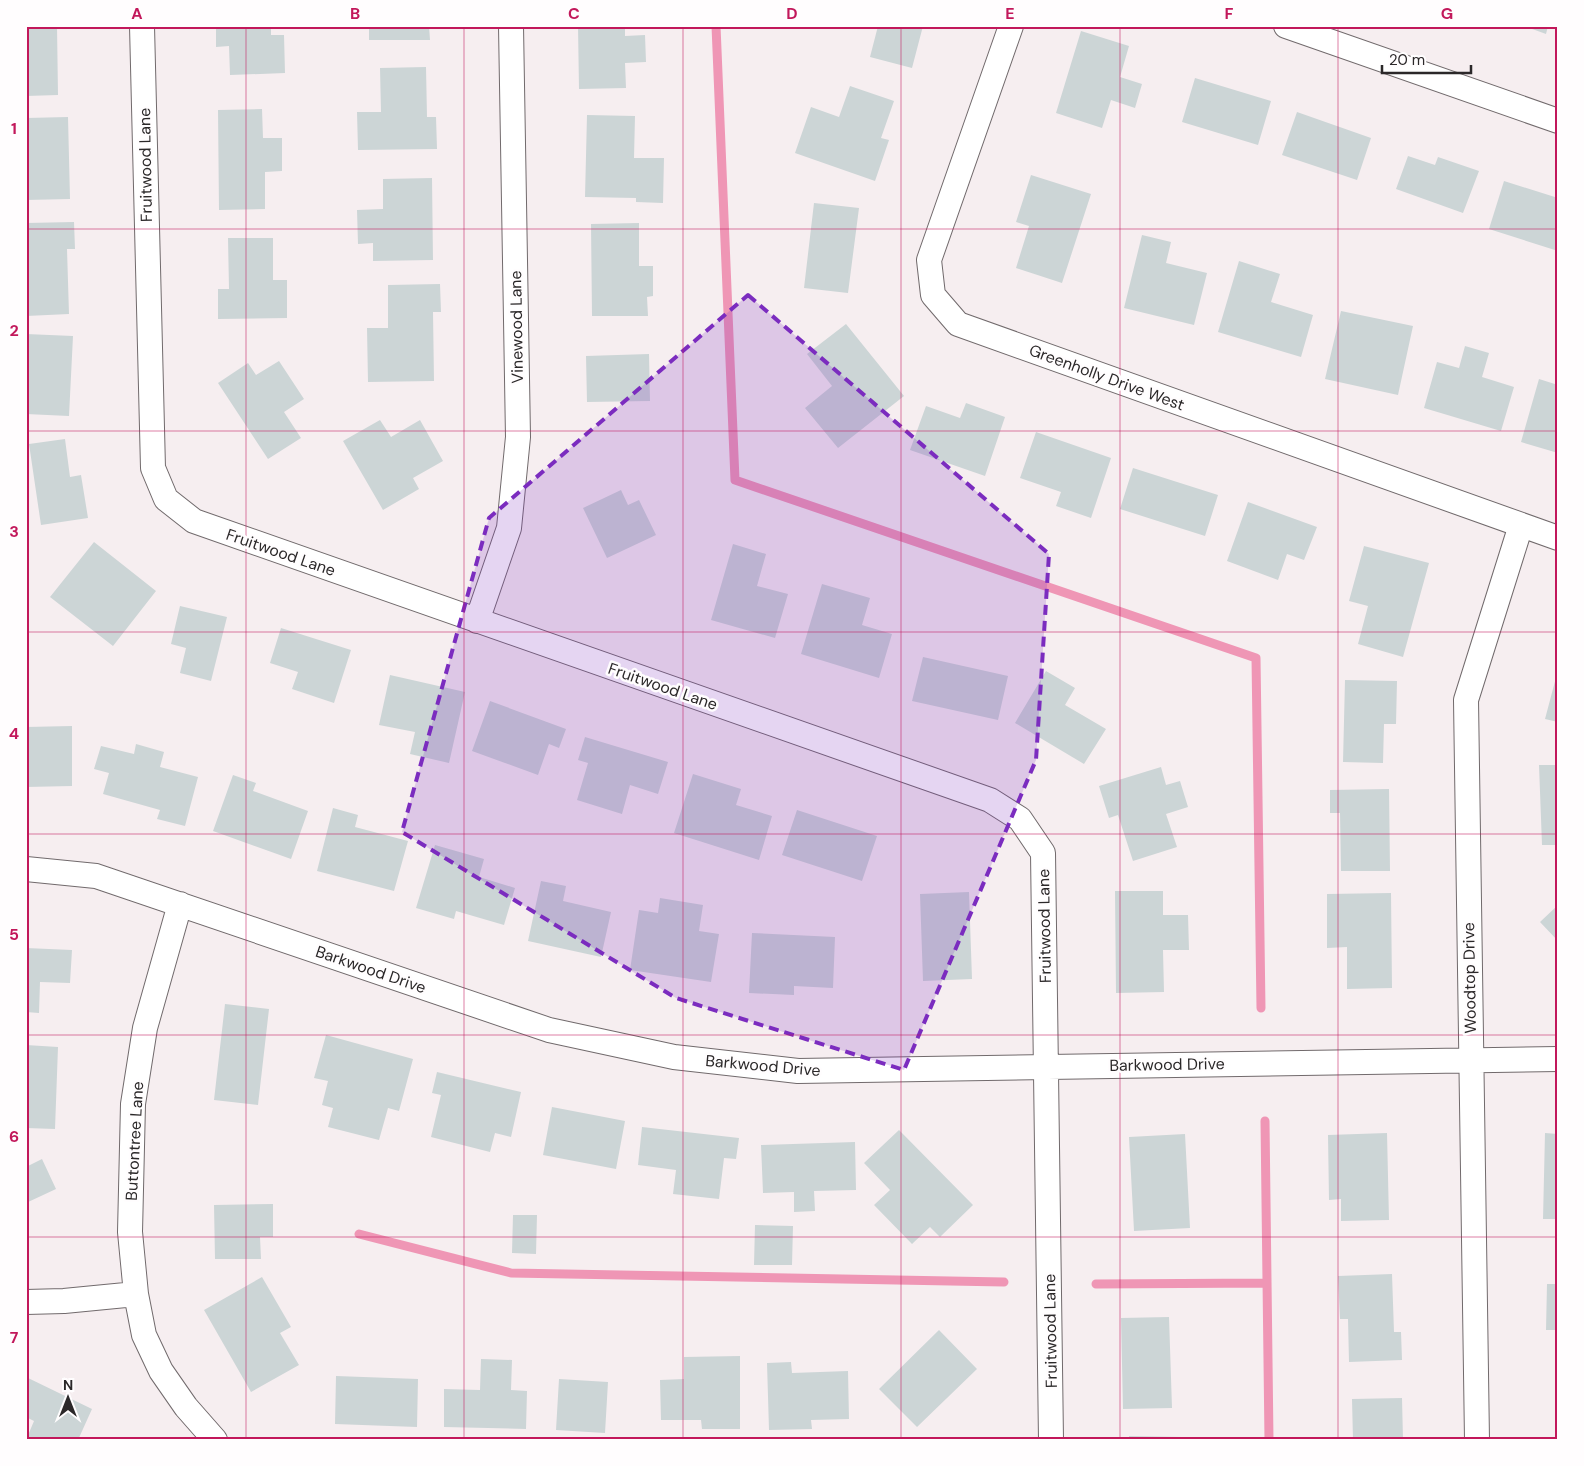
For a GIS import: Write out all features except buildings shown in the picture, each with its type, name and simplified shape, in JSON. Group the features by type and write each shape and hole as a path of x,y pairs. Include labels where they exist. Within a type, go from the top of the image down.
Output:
{"street":[{"name":"Fruitwood Lane","path":"142,26 153,468 166,499 194,521 990,800 1020,819 1043,853 1051,1440"},
{"name":"Vinewood Lane","path":"477,621 509,528 518,437 511,26"},
{"name":"Greenholly Drive West","path":"1011,26 929,260 933,295 958,324 1558,538"},
{"path":"1286,26 1558,121"},
{"name":"Woodtop Drive","path":"1477,1440 1466,700 1522,525"},
{"name":"Barkwood Drive","path":"26,869 96,876 549,1030 674,1057 798,1071 1558,1059"},
{"name":"Buttontree Lane","path":"180,904 145,1028 133,1104 130,1232 136,1294 144,1335 161,1371 186,1407 215,1440"},
{"path":"26,1302 64,1301 136,1294"}],"highlighted area":[{"path":"748,295 1049,554 1036,760 904,1070 676,998 402,832 489,518"}],"waterway":[{"path":"716,26 735,480 1256,658 1261,1008"},
{"path":"1265,1121 1269,1440"},
{"path":"359,1234 511,1273 1004,1282"},
{"path":"1096,1284 1267,1283"}]}
